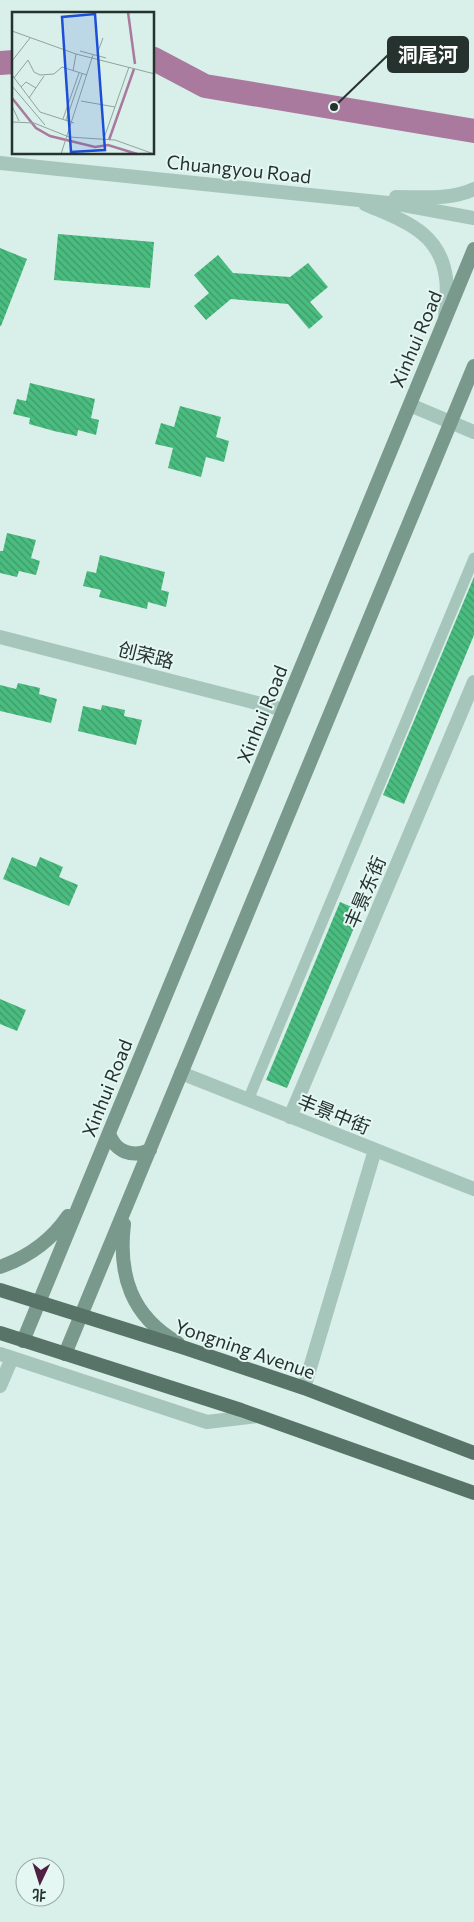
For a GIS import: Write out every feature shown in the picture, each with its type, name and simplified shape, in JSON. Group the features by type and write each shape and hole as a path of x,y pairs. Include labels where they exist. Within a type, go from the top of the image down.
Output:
{"main road":[{"name":"Xinhui Road","path":"84,1193 474,249"},
{"path":"65,1354 474,366"},
{"path":"109,1133 114,1144 124,1152 137,1154 150,1150"},
{"path":"0,1267 18,1260 40,1247 59,1229 84,1193"},
{"path":"23,1341 84,1193"},
{"path":"125,1210 122,1251 128,1286 137,1305 150,1322 167,1337 185,1348"},
{"name":"Yongning Avenue","path":"0,1290 185,1348 304,1388 474,1453"},
{"path":"0,1334 257,1416 474,1493"}],"street":[{"name":"Chuangyou Road","path":"0,163 406,205 474,218"},
{"path":"353,199 448,196 474,189"},
{"path":"353,199 415,227 428,237 444,264 447,280 445,320"},
{"path":"410,405 474,432"},
{"path":"248,1100 474,558"},
{"name":"创荣路","path":"0,637 284,710"},
{"name":"丰景东街","path":"290,1116 474,682"},
{"name":"丰景中街","path":"181,1074 474,1189"},
{"path":"304,1388 376,1150"},
{"path":"0,1386 6,1356 206,1422 257,1416"}],"building":[{"path":"58,234 154,242 150,288 54,280"},
{"path":"0,248 27,259 1,326 0,326"},
{"path":"218,255 233,273 290,277 308,263 328,287 310,302 323,317 309,329 288,304 231,299 206,320 194,306 209,293 194,275"},
{"path":"30,383 95,399 91,418 99,420 96,435 78,430 77,436 54,431 29,424 30,418 13,414 17,399 26,401"},
{"path":"180,406 221,417 216,437 229,441 224,462 206,457 201,477 168,468 173,448 155,444 161,423 174,427"},
{"path":"7,533 36,540 31,558 40,561 36,575 19,571 17,577 0,573 0,551 3,551"},
{"path":"100,555 165,572 161,590 169,592 166,607 148,602 147,609 99,597 101,590 83,586 87,571 96,573"},
{"path":"474,577 474,635 404,804 383,795"},
{"path":"18,683 40,688 39,694 57,699 51,723 0,711 0,685 16,689"},
{"path":"102,705 125,710 124,716 142,720 136,745 78,731 83,706 101,710"},
{"path":"12,857 36,867 40,857 63,867 59,877 78,885 69,906 3,879"},
{"path":"340,902 361,911 287,1088 266,1080"},
{"path":"0,999 26,1010 17,1031 0,1024"}],"waterway":[{"path":"155,60 205,86 474,131"},
{"path":"0,63 12,62"}],"place":[{"name":"洞尾河","path":"334,107"}]}
